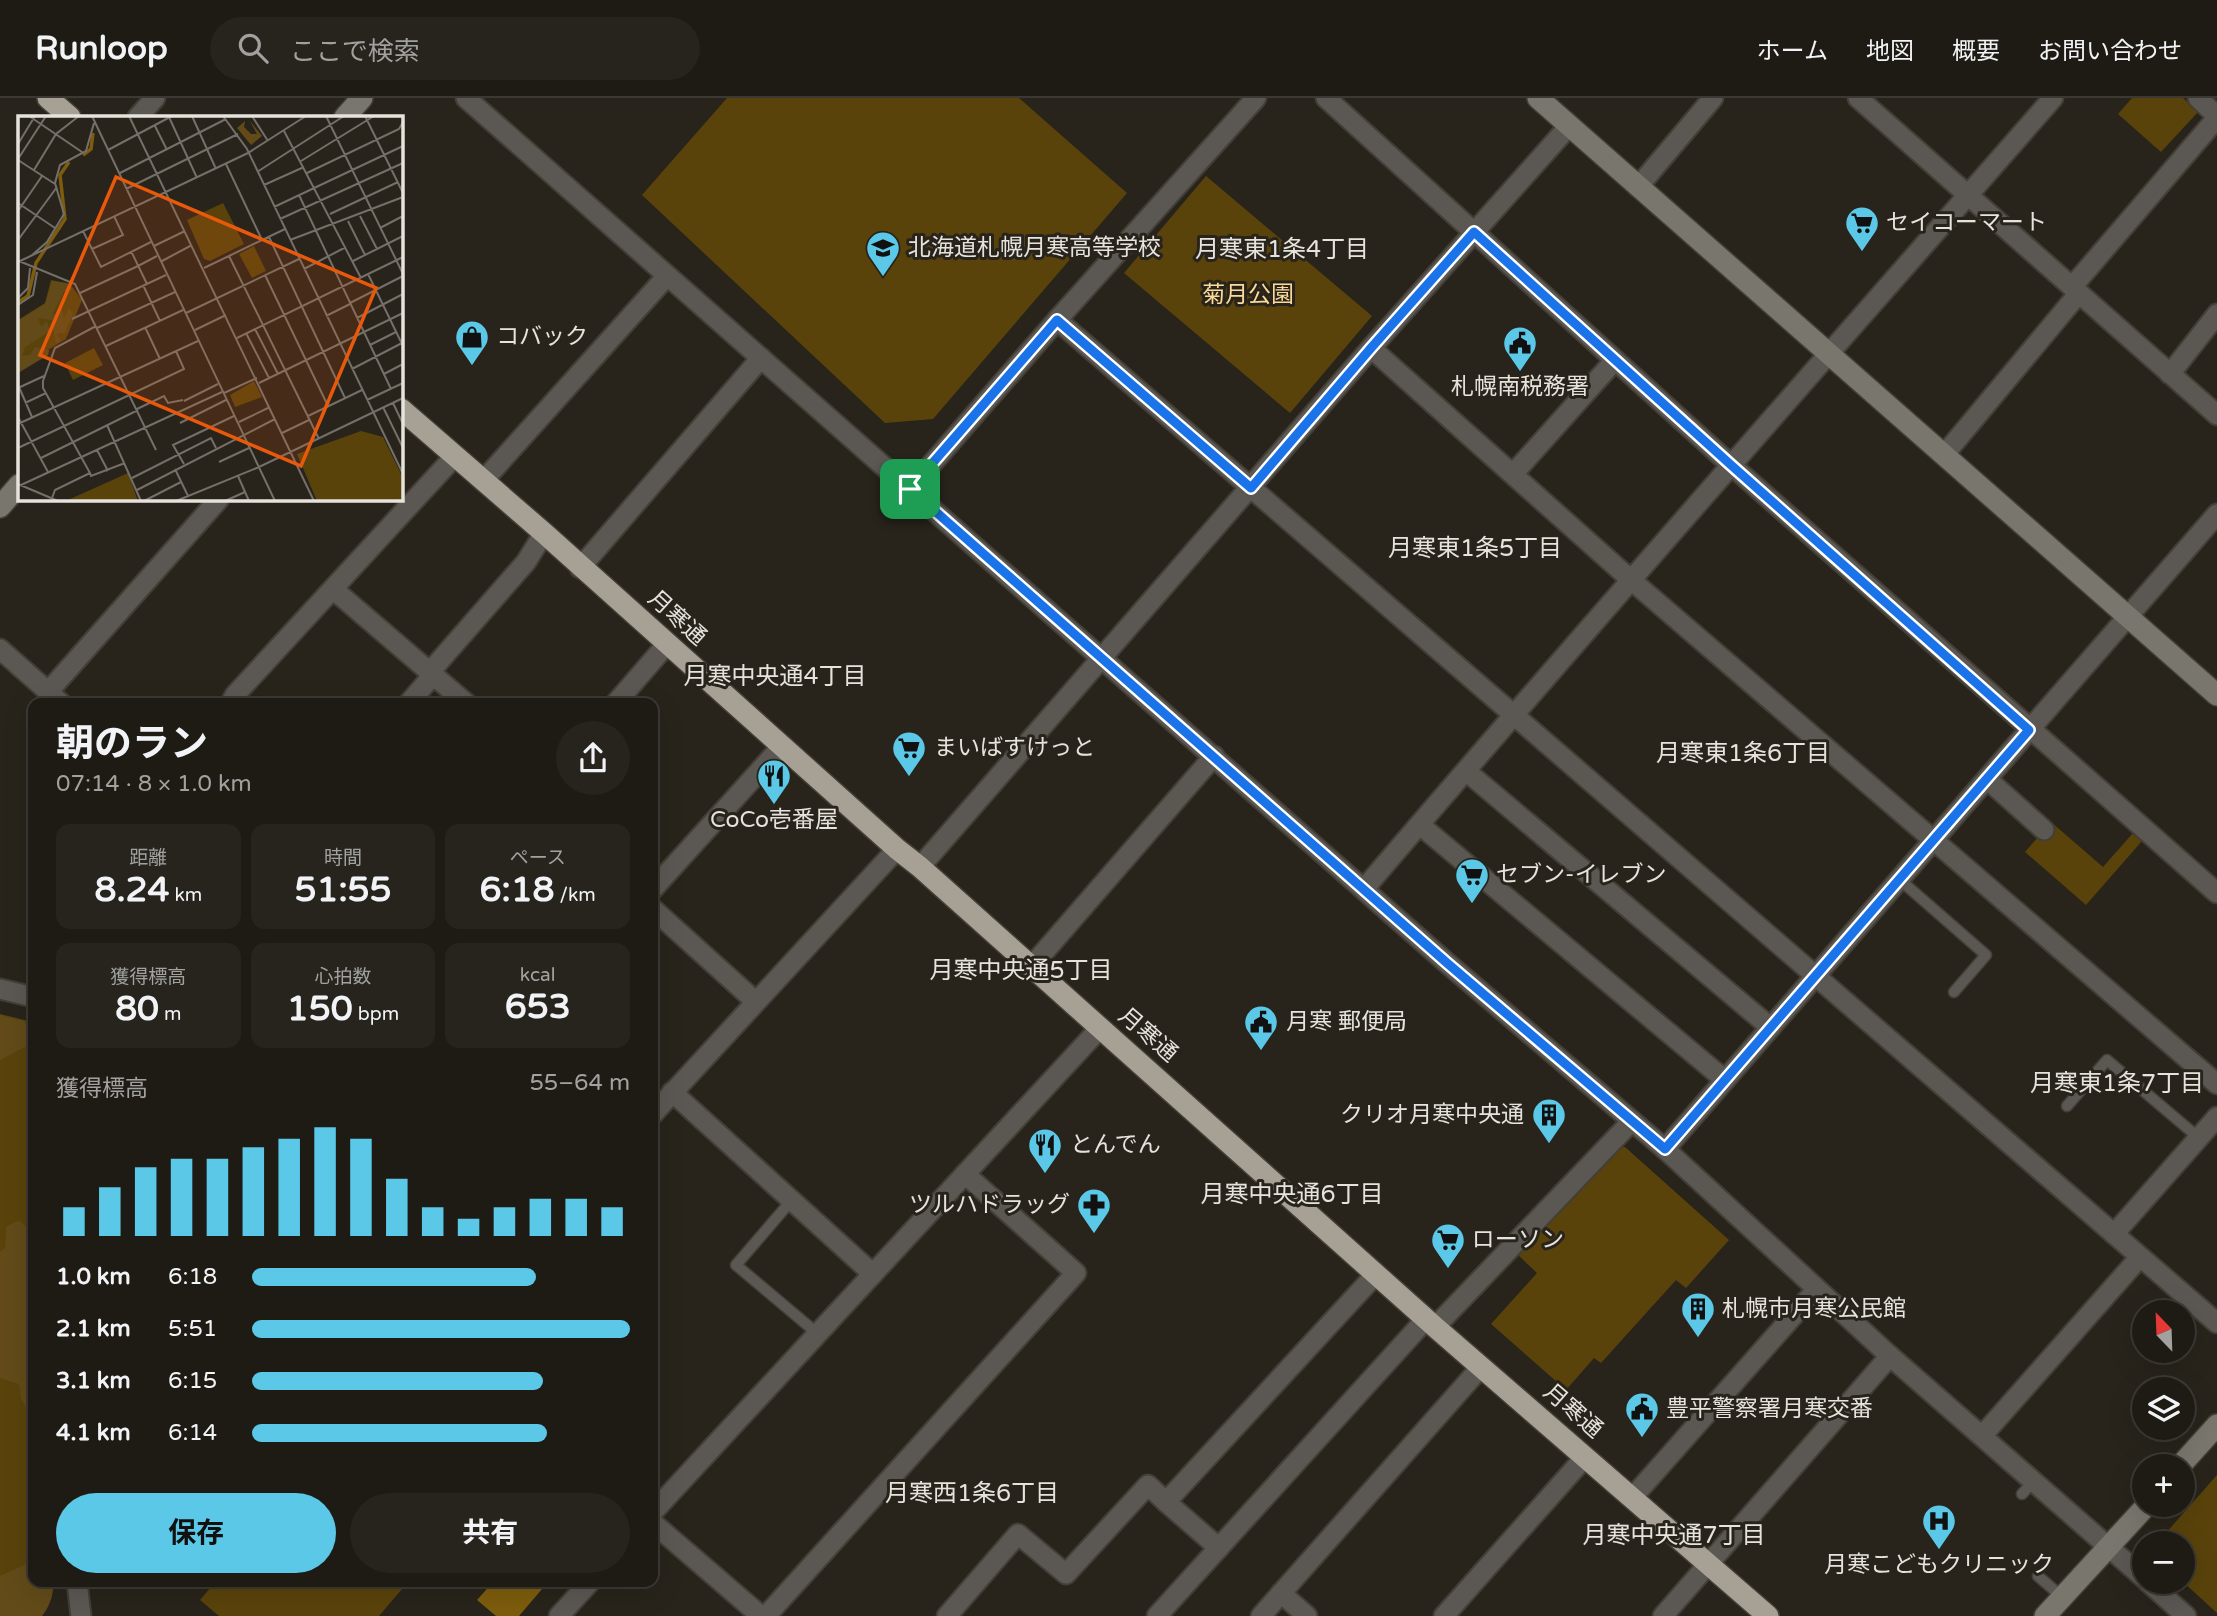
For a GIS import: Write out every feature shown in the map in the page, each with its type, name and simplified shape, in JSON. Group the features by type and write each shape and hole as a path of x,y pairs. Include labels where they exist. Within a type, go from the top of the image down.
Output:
{"highway":[{"path":"48,98 68,116"},
{"name":"月寒通","path":"402,410 544,533 580,568 1431,1323 1768,1616"}],"street":[{"path":"139,116 155,98"},
{"path":"346,116 362,98"},
{"path":"466,98 1364,889 1665,1149 1816,1290 1982,1436 2028,1488 2110,1547 2132,1567"},
{"path":"1326,98 1731,465 2217,893"},
{"path":"1538,98 2217,695"},
{"path":"1638,187 1713,98"},
{"path":"1858,98 2217,415"},
{"path":"1364,889 1630,579 2053,98"},
{"path":"1944,455 2217,117 2197,98"},
{"path":"910,489 1250,100"},
{"path":"920,867 1371,348 1569,126"},
{"path":"483,481 667,276"},
{"path":"2170,374 2217,314"},
{"path":"1057,320 2217,1323"},
{"path":"1371,348 1630,579 2217,1084"},
{"path":"580,568 761,358"},
{"path":"1513,474 1615,360"},
{"path":"233,698 454,457"},
{"path":"0,507 18,486"},
{"path":"0,649 55,698 218,500"},
{"path":"1665,1149 2217,514"},
{"path":"413,698 526,562 544,533"},
{"path":"333,589 460,698"},
{"path":"620,698 667,644"},
{"path":"658,882 782,746"},
{"path":"1031,967 1214,756"},
{"path":"1466,771 1770,1027"},
{"path":"1987,779 2044,830"},
{"path":"1420,825 1725,1080"},
{"path":"658,1108 897,849"},
{"path":"658,914 755,1001"},
{"path":"0,989 28,996"},
{"path":"658,1507 1100,1028"},
{"path":"671,1092 873,1274"},
{"path":"2114,1234 2217,1117"},
{"path":"1157,1616 1431,1323 1632,1121"},
{"path":"766,1616 1076,1273 965,1174"},
{"path":"1982,1436 2140,1257"},
{"path":"1166,1502 1376,1273"},
{"path":"1632,1498 1816,1290"},
{"path":"1663,1616 1890,1356"},
{"path":"1261,1616 1481,1367"},
{"path":"2191,1454 2217,1425"},
{"path":"1444,1616 1585,1457"},
{"path":"947,1616 1018,1534 1066,1574 1148,1485 1219,1548"},
{"path":"2045,1616 2136,1517"},
{"path":"658,1527 761,1616"},
{"path":"78,1587 81,1616"},
{"path":"559,1616 585,1587"},
{"path":"1281,1593 1307,1616"},
{"path":"2161,1594 2186,1616"}],"lane":[{"path":"1899,879 1986,955 1954,992"},
{"path":"2067,1105 2107,1060 2199,1138"},
{"path":"791,1201 736,1265 818,1334"},
{"path":"2038,1576 2062,1598"}],"green space":[{"name":"北海道札幌月寒高等学校","path":"727,98 1019,98 1127,193 933,419 885,423 642,195"},
{"path":"2132,98 2183,98 2198,112 2161,152 2118,114"},
{"name":"菊月公園","path":"1206,176 1372,316 1290,413 1124,273"},
{"path":"2051,822 2103,867 2133,833 2142,841 2086,905 2025,852"},
{"path":"0,1014 28,1021 28,1585 0,1616"},
{"path":"1615,1146 1625,1147 1729,1240 1686,1288 1676,1280 1601,1363 1594,1358 1566,1390 1491,1324 1537,1273 1518,1255"},
{"path":"2217,1475 2217,1613 2195,1593 2195,1531 2168,1531 2180,1517 2195,1517 2195,1500"},
{"path":"211,1587 404,1587 379,1616 219,1616 200,1600"}],"shaded area":[{"path":"0,1015 24,1021 28,1031 28,1046 0,1060"},
{"path":"20,1221 28,1230 28,1410 21,1399 19,1384 0,1378 0,1252 5,1248 6,1227"},
{"path":"28,1563 28,1587 53,1587 52,1595 42,1616 0,1616 0,1576"},
{"path":"489,1587 544,1587 519,1616 496,1616 477,1600"}],"place":[{"name":"セイコーマート","path":"1862,253"},
{"name":"北海道札幌月寒高等学校","path":"883,278"},
{"name":"コバック","path":"472,367"},
{"name":"札幌南税務署","path":"1520,373"},
{"name":"まいばすけっと","path":"909,778"},
{"name":"CoCo壱番屋","path":"774,806"},
{"name":"セブン-イレブン","path":"1472,905"},
{"name":"月寒 郵便局","path":"1261,1052"},
{"name":"クリオ月寒中央通","path":"1549,1145"},
{"name":"とんでん","path":"1045,1175"},
{"name":"ツルハドラッグ","path":"1094,1235"},
{"name":"ローソン","path":"1448,1270"},
{"name":"札幌市月寒公民館","path":"1698,1339"},
{"name":"豊平警察署月寒交番","path":"1642,1439"},
{"name":"月寒こどもクリニック","path":"1939,1551"}],"district":[{"name":"月寒東1条4丁目","path":"1282,249"},
{"name":"月寒東1条5丁目","path":"1475,548"},
{"name":"月寒中央通4丁目","path":"775,676"},
{"name":"月寒東1条6丁目","path":"1743,753"},
{"name":"月寒中央通5丁目","path":"1021,970"},
{"name":"月寒東1条7丁目","path":"2117,1083"},
{"name":"月寒中央通6丁目","path":"1292,1194"},
{"name":"月寒西1条6丁目","path":"972,1493"},
{"name":"月寒中央通7丁目","path":"1674,1535"}],"route":[{"path":"1474,232 2029,730 1665,1149 1447,963 910,489 1057,320 1251,488 1474,232"}]}
